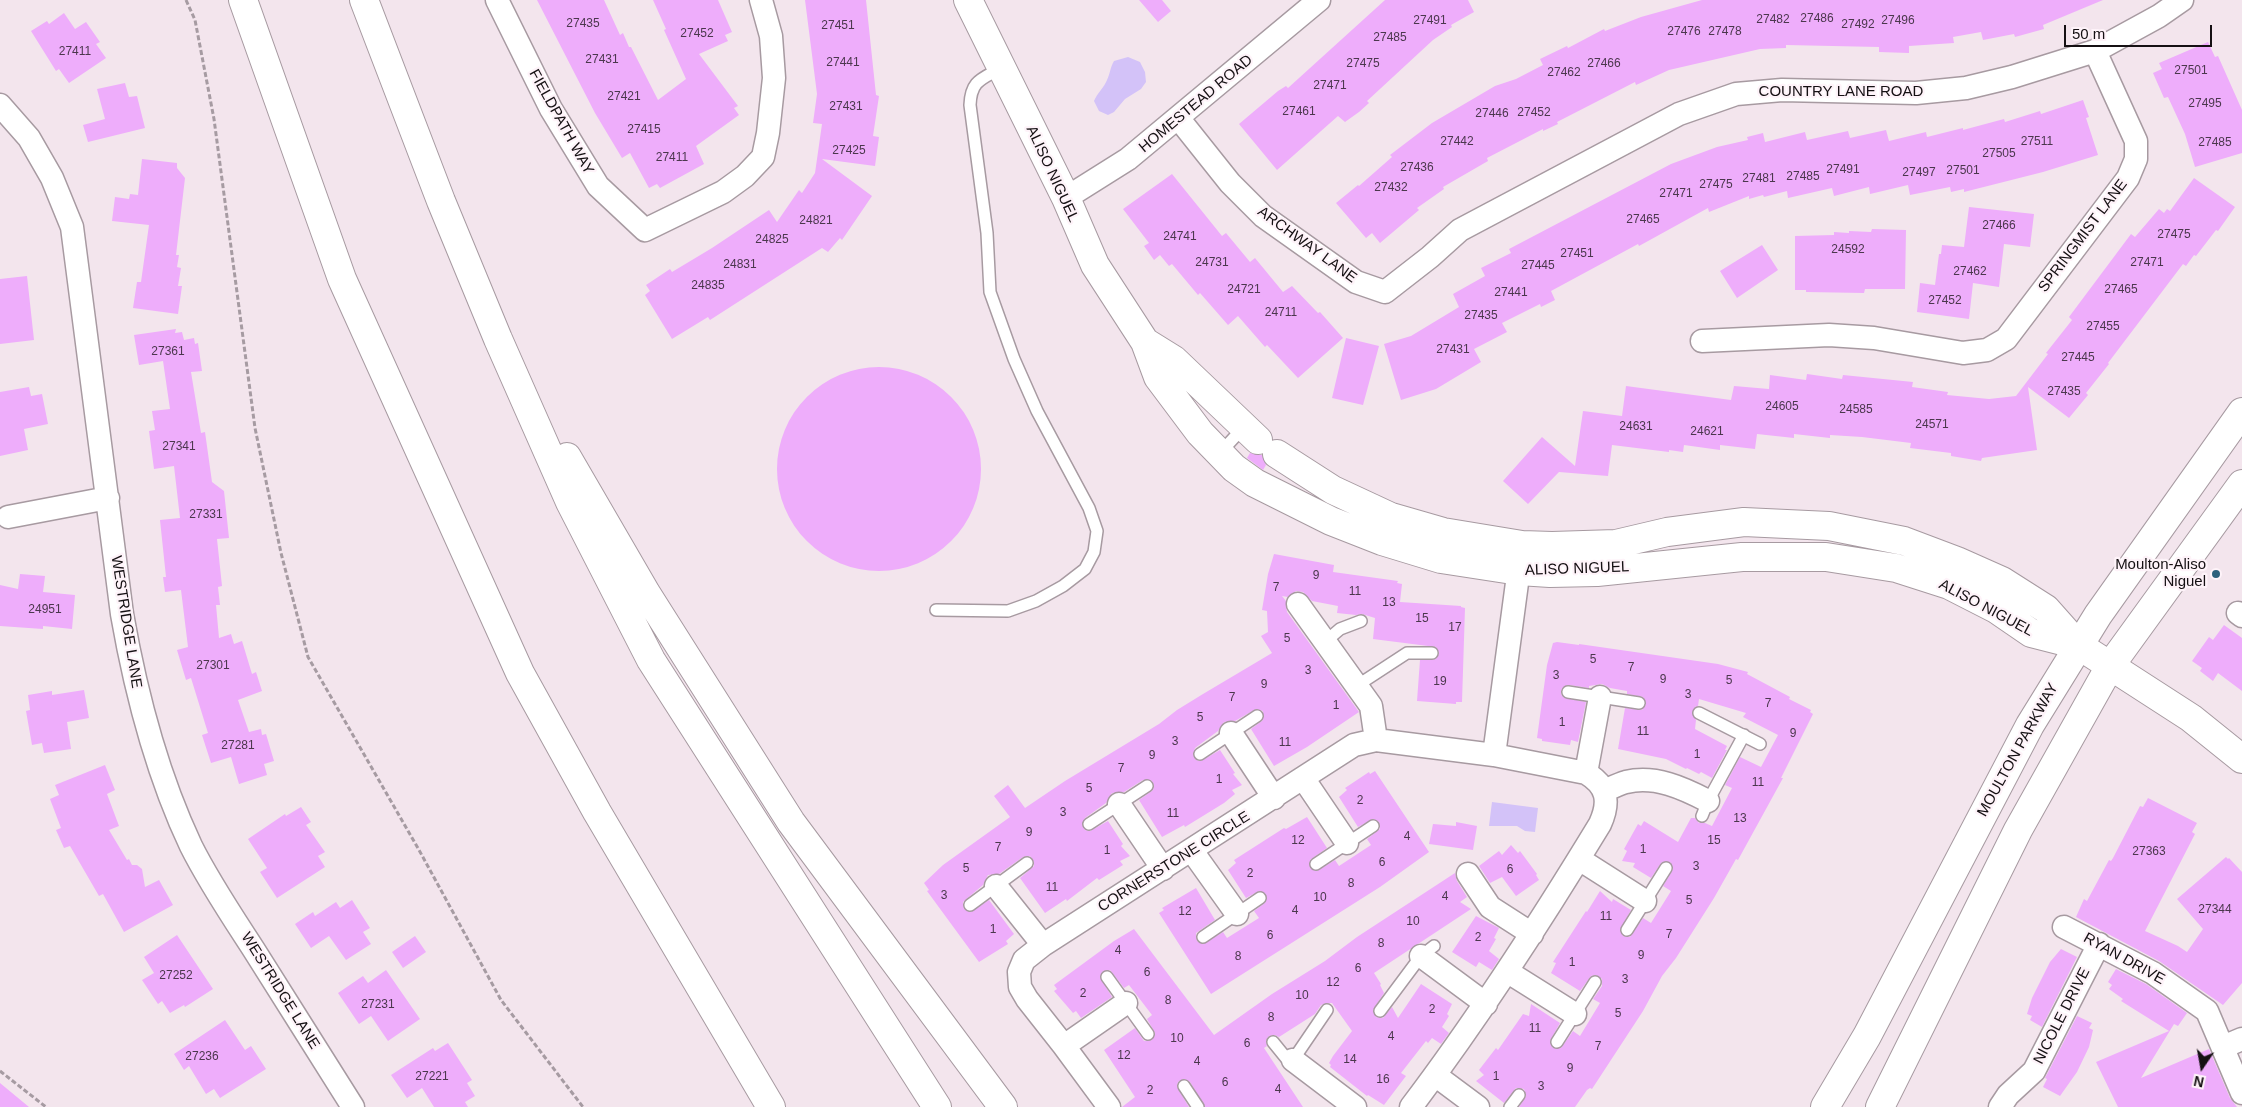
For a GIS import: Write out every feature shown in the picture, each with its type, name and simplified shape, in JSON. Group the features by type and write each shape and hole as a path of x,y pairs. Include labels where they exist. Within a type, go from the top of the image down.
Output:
{"main road":[{"path":"243,0 342,280 520,674 597,812 771,1107"},
{"path":"364,0 441,201 498,339 570,502 652,660 937,1107"},
{"name":"ALISO NIGUEL","path":"968,0 1066,198 1095,265 1145,342 1158,377 1188,418 1219,454 1255,483 1331,521 1386,529 1443,532 1521,558 1552,546 1616,544 1667,532 1744,522 1828,526 1904,541 1957,560 2002,581 2046,609 2078,645 2191,718 2242,759"},
{"path":"498,339 646,593 791,822 1003,1107"},
{"name":"ALISO NIGUEL","path":"1145,342 1174,360 1259,441 1333,490 1386,529"},
{"name":"MOULTON PARKWAY","path":"1825,1107 1867,1036 2030,725 2078,645 2242,412"},
{"path":"1880,1107 2018,830 2110,666 2242,484"}],"street":[{"name":"FIELDPATH WAY","path":"497,0 551,109 598,186 645,230 723,192 745,176 763,157 768,133 774,78 771,36 761,0"},
{"name":"HOMESTEAD ROAD","path":"1066,198 1128,159 1179,119 1319,0"},
{"name":"COUNTRY LANE ROAD","path":"1385,292 1430,257 1460,230 1679,114 1736,94 1782,90 1916,93 1966,88 2012,78 2095,51 2159,16 2182,0"},
{"name":"SPRINGMIST LANE","path":"1702,341 1828,336 1874,338 1963,353 1987,350 2006,339 2128,178 2136,159 2136,141 2095,51"},
{"name":"WESTRIDGE LANE","path":"0,105 29,138 52,178 72,227 122,614 133,676 150,740 172,802 192,848 216,891 353,1107"},
{"name":"ARCHWAY LANE","path":"1179,119 1230,182 1263,216 1356,282 1385,292"},
{"path":"8,518 108,498"},
{"path":"1494,755 1521,558"},
{"path":"1298,604 1371,706 1376,740"},
{"path":"1411,1107 1508,972 1579,859 1606,812 1607,802 1604,791 1596,779 1586,773 1600,697"},
{"path":"1231,733 1274,798"},
{"name":"CORNERSTONE CIRCLE","path":"1109,1107 1027,999 1020,986 1019,972 1024,960 1043,944 1192,851 1354,745 1376,740 1494,755 1586,773"},
{"path":"1303,778 1347,843"},
{"path":"1604,791 1627,782 1656,781 1687,790 1705,808"},
{"path":"1119,804 1163,869"},
{"path":"1192,851 1237,914"},
{"path":"1579,859 1646,901"},
{"path":"1468,874 1490,907 1532,934"},
{"path":"996,886 1043,944"},
{"name":"RYAN DRIVE","path":"2064,927 2154,973 2207,1011 2232,1043 2242,1093"},
{"name":"NICOLE DRIVE","path":"2000,1107 2008,1095 2034,1071 2099,944"},
{"path":"1427,951 1486,1004"},
{"path":"1508,972 1575,1014"},
{"path":"1064,1046 1126,1003"},
{"path":"1293,1060 1355,1107"},
{"path":"1435,1075 1478,1107"}],"lane":[{"path":"936,610 1008,611 1036,601 1063,586 1085,569 1094,552 1097,531 1089,508 1037,412 1014,359 990,292 987,233 970,105 970,92 975,83 1001,68"},
{"path":"1219,454 1259,441"},
{"path":"1326,641 1340,629 1361,621"},
{"path":"1358,686 1408,653 1432,653"},
{"path":"1568,692 1639,703"},
{"path":"1699,712 1760,744"},
{"path":"1200,754 1257,716"},
{"path":"1705,808 1744,735"},
{"path":"1089,824 1147,786"},
{"path":"1316,864 1373,826"},
{"path":"970,906 1028,863"},
{"path":"1627,930 1666,868"},
{"path":"1203,938 1260,898"},
{"path":"1380,1011 1427,951"},
{"path":"1107,977 1148,1034"},
{"path":"1557,1042 1595,982"},
{"path":"1272,1042 1286,1058 1293,1060 1327,1010"},
{"path":"1184,1086 1198,1107"},
{"path":"1510,1107 1519,1095"}],"path":[{"path":"186,0 195,20 214,119 255,428 281,553 308,657 419,850 501,1000 583,1107"},
{"path":"0,1071 46,1107"}],"shaded area":[{"path":"1128,57 1140,62 1145,72 1146,82 1141,89 1125,99 1114,112 1108,115 1099,111 1094,101 1106,83 1114,61"},
{"path":"1492,802 1538,808 1535,832 1525,831 1517,826 1489,826"}],"building":[{"path":"537,0 604,0 620,35 623,33 658,100 686,79 653,0 718,0 732,32 725,35 728,41 699,54 738,106 734,108 739,115 696,146 704,164 660,188 657,184 649,188 630,153 622,158 595,113"},
{"path":"805,0 866,0 876,95 879,96 873,136 879,137 875,166 822,159 872,196 842,240 840,238 828,252 822,248 710,320 708,317 672,339 645,295 650,291 646,285 670,269 672,272 712,248 769,210 777,222 799,190 802,193 815,173 822,124 813,123 817,94"},
{"path":"1139,0 1162,0 1171,11 1158,22"},
{"path":"1385,0 1468,0 1474,12 1451,25 1452,27 1433,40 1367,101 1369,103 1359,112 1345,122 1338,116 1277,170 1239,124 1278,91 1286,86 1288,88"},
{"path":"1702,0 2103,0 2043,25 2044,29 2015,37 2014,34 1983,40 1981,32 1953,37 1954,43 1909,46 1909,53 1879,52 1879,47 1786,45 1786,48 1760,49 1669,70 1636,85 1635,82 1557,122 1558,124 1543,131 1543,129 1487,158 1488,161 1443,187 1444,189 1417,208 1419,210 1380,243 1372,233 1366,238 1336,203 1392,157 1390,155 1432,123 1495,86 1516,79 1543,65 1540,59 1567,46 1568,48 1604,29 1605,31 1641,17"},
{"path":"64,13 75,29 86,22 100,42 96,44 106,58 69,83 59,69 56,71 31,31 47,21 49,24"},
{"path":"2208,42 2215,57 2218,56 2242,110 2242,153 2195,167 2185,134 2168,97 2164,98 2153,73 2162,69 2159,63"},
{"path":"125,83 129,97 137,96 145,128 88,142 83,125 105,119 97,89"},
{"path":"2083,100 2089,117 2086,118 2098,155 2043,172 1964,192 1964,189 1951,192 1950,187 1910,195 1908,185 1870,194 1869,187 1834,196 1832,188 1788,198 1787,191 1749,199 1749,196 1709,212 1708,208 1551,291 1555,300 1541,307 1540,304 1502,323 1507,332 1474,349 1481,362 1436,389 1401,400 1384,344 1411,336 1459,307 1453,294 1485,276 1481,268 1511,253 1509,249 1671,164 1717,147 1748,140 1747,137 1763,133 1765,142 1805,132 1807,140 1848,131 1850,138 1886,130 1889,141 1926,132 1927,137 2004,119 2005,122 2040,111 2041,114"},
{"path":"142,159 177,163 177,168 185,178 176,255 179,255 177,267 181,268 178,286 182,286 178,314 133,308 137,282 141,282 149,225 112,221 115,197 129,199 130,194 138,195"},
{"path":"1172,174 1222,236 1226,233 1250,262 1255,258 1283,292 1292,286 1318,313 1320,312 1343,338 1298,378 1267,345 1265,347 1238,316 1228,325 1200,293 1198,295 1172,264 1169,266 1160,255 1154,260 1144,246 1149,243 1123,209"},
{"path":"2194,178 2235,207 2218,231 2216,230 2196,256 2194,255 2186,266 2183,264 2086,393 2088,395 2069,418 2028,387 2037,450 1982,458 1981,461 1951,456 1951,453 1910,448 1911,443 1862,437 1830,435 1830,438 1794,434 1794,438 1757,434 1755,449 1720,445 1720,450 1684,445 1683,452 1669,450 1669,452 1612,445 1608,476 1559,472 1528,504 1503,481 1542,437 1575,466 1583,411 1622,416 1626,386 1731,400 1734,386 1769,389 1770,375 1806,380 1807,374 1842,379 1843,375 1913,382 1912,387 1948,392 1947,395 1989,399 2016,396 2072,320 2069,317 2131,234 2135,237 2159,209 2164,213 2167,209 2170,211"},
{"path":"1969,207 2034,214 2030,247 2004,244 1999,287 1973,283 1969,319 1917,312 1920,283 1935,285 1942,245 1964,247"},
{"path":"1872,229 1906,230 1905,289 1865,289 1864,293 1806,292 1806,290 1795,290 1795,236 1834,235 1834,232 1849,233 1849,231 1871,232"},
{"path":"1762,245 1778,270 1737,298 1720,271"},
{"path":"27,276 34,340 0,344 0,279"},
{"path":"176,329 175,333 182,332 184,340 194,338 195,344 198,343 202,371 191,372 201,433 205,432 212,482 224,491 229,538 217,539 222,586 218,587 220,605 216,605 219,638 231,634 234,644 242,641 252,674 256,672 262,691 238,700 249,732 261,729 262,735 266,734 274,761 264,764 267,775 239,784 231,757 211,763 202,735 208,733 191,678 186,680 177,650 188,647 181,590 165,592 163,577 166,577 160,520 180,518 174,466 154,469 149,431 155,430 152,411 170,409 163,361 139,365 134,335"},
{"path":"1346,338 1379,346 1363,405 1332,398"},
{"path":"869,367 889,367 918,374 944,390 958,404 974,430 981,459 981,479 974,508 958,534 944,548 918,564 909,567 889,571 869,571 840,564 814,548 800,534 784,508 781,499 777,479 777,459 784,430 800,404 814,390 840,374 849,371"},
{"path":"29,387 31,396 42,394 48,424 24,429 28,450 0,456 0,392"},
{"path":"1250,453 1262,455 1266,465 1263,470 1247,458"},
{"path":"1274,554 1334,565 1333,572 1398,581 1397,583 1402,584 1400,602 1461,606 1465,608 1462,702 1456,702 1456,704 1417,701 1420,660 1436,659 1439,653 1436,647 1373,639 1375,618 1362,614 1337,613 1338,606 1312,601 1303,592 1296,591 1288,597 1282,596 1286,601 1287,612 1359,712 1307,747 1274,766 1251,729 1263,720 1263,711 1256,709 1235,721 1224,722 1218,731 1195,748 1193,755 1196,760 1201,761 1220,750 1235,773 1233,774 1242,785 1232,790 1235,794 1224,803 1185,827 1184,825 1162,837 1139,800 1153,790 1154,785 1151,780 1143,780 1124,792 1112,793 1106,803 1085,818 1082,825 1085,830 1090,831 1108,821 1123,844 1121,846 1130,856 1120,861 1123,865 1099,880 1097,878 1067,901 1066,899 1045,913 1020,878 1034,866 1030,856 1023,857 999,874 988,875 983,885 963,902 964,909 971,912 989,900 1014,934 1006,941 1008,944 979,962 927,891 929,890 924,883 943,865 1010,817 994,796 1008,785 1025,808 1065,781 1159,724 1177,710 1272,653 1261,636 1268,632 1267,611 1262,610 1268,574"},
{"path":"20,574 45,576 43,592 75,595 72,629 43,626 43,629 0,626 0,585 18,589"},
{"path":"2224,625 2242,638 2242,691 2218,673 2213,681 2200,671 2202,668 2192,661 2209,637 2213,640"},
{"path":"1553,643 1718,664 1748,672 1747,674 1811,710 1810,712 1813,714 1781,778 1783,778 1738,860 1736,859 1714,898 1676,958 1662,976 1643,1011 1592,1089 1587,1090 1575,1107 1519,1107 1526,1096 1524,1089 1516,1088 1504,1103 1476,1081 1484,1075 1479,1070 1496,1048 1498,1050 1523,1014 1529,1016 1531,1004 1560,1023 1550,1041 1553,1048 1561,1048 1573,1031 1580,1036 1600,1003 1593,999 1602,986 1602,979 1596,975 1591,976 1580,991 1551,973 1556,963 1553,962 1600,891 1612,902 1613,899 1631,910 1620,930 1623,936 1630,937 1643,918 1651,923 1671,891 1663,886 1673,869 1670,862 1662,862 1651,878 1633,867 1635,863 1622,861 1627,851 1624,849 1638,824 1641,826 1644,821 1678,842 1691,818 1695,818 1699,823 1712,826 1732,788 1725,785 1740,757 1761,767 1778,735 1743,717 1746,713 1699,699 1698,706 1695,707 1692,713 1696,720 1695,729 1727,746 1725,750 1727,750 1712,778 1701,772 1699,774 1686,769 1666,759 1618,749 1625,708 1642,710 1646,704 1643,697 1627,694 1627,691 1610,688 1602,684 1589,686 1589,688 1569,685 1562,688 1561,694 1563,697 1586,702 1578,742 1571,740 1570,745 1542,741 1542,739 1537,738 1547,665"},
{"path":"84,690 89,718 67,722 71,749 44,753 42,743 32,745 26,711 30,710 28,695 52,691 52,695"},
{"path":"105,765 115,790 107,794 119,826 109,830 127,860 129,859 132,865 137,865 142,869 145,887 159,880 173,905 124,932 103,894 99,896 70,846 64,848 56,830 61,828 50,799 59,795 55,785"},
{"path":"1375,771 1429,852 1380,887 1211,994 1159,913 1164,910 1162,908 1196,888 1215,920 1196,933 1197,941 1203,944 1223,932 1227,938 1259,918 1254,911 1266,902 1266,894 1259,891 1246,898 1228,870 1236,863 1234,860 1284,828 1286,829 1307,817 1327,848 1310,860 1310,868 1317,871 1335,860 1339,866 1371,845 1367,839 1380,829 1379,822 1373,819 1358,827 1339,797 1347,790 1345,788 1369,772 1370,774"},
{"path":"2148,798 2197,823 2192,832 2195,834 2145,931 2187,952 2203,929 2177,899 2226,857 2242,872 2242,983 2223,1005 2159,961 2076,917 2084,899 2087,901 2109,860 2111,861 2113,858 2140,806 2143,807"},
{"path":"301,807 311,822 306,825 325,852 318,856 325,867 277,898 260,872 267,868 248,839 285,814 286,816"},
{"path":"1456,822 1477,826 1473,850 1429,844 1433,824 1456,826"},
{"path":"1511,845 1518,853 1520,851 1537,874 1539,880 1516,896 1502,877 1490,883 1479,866 1499,851 1502,855"},
{"path":"1455,873 1457,881 1467,897 1460,902 1471,909 1374,973 1384,993 1373,1010 1376,1017 1383,1018 1392,1007 1398,1018 1421,984 1452,1004 1447,1014 1449,1016 1442,1027 1449,1033 1441,1044 1432,1038 1428,1043 1426,1041 1401,1073 1406,1076 1384,1105 1367,1096 1330,1067 1329,1063 1333,1056 1352,1031 1332,1003 1327,1003 1321,1005 1315,1014 1279,1037 1275,1035 1269,1036 1266,1040 1267,1046 1264,1048 1303,1107 1205,1107 1190,1082 1184,1079 1178,1082 1177,1087 1189,1107 1122,1107 1135,1097 1104,1050 1135,1028 1144,1041 1152,1040 1155,1033 1147,1019 1152,1015 1129,985 1124,988 1110,970 1103,971 1100,977 1112,997 1081,1018 1076,1011 1073,1013 1054,991 1057,989 1054,985 1114,941 1134,929 1214,1035 1272,994 1325,961 1357,937"},
{"path":"352,900 370,928 363,932 371,944 346,960 329,936 311,948 295,924 313,912 315,916 336,902 340,908"},
{"path":"1476,916 1499,928 1494,938 1496,939 1489,951 1499,959 1492,970 1479,962 1476,967 1452,952"},
{"path":"177,935 213,989 185,1007 184,1005 170,1013 162,1001 158,1004 142,980 154,973 144,957"},
{"path":"415,936 426,952 403,968 392,952"},
{"path":"2061,949 2077,957 2042,1027 2030,1020 2032,1016 2027,1014 2032,998 2050,962"},
{"path":"2116,969 2146,984 2187,1013 2178,1026 2174,1024 2141,1078 2209,1049 2230,1098 2237,1107 2118,1107 2096,1062 2169,1031 2121,1001 2123,999 2109,989 2112,985 2108,982"},
{"path":"386,970 420,1019 388,1041 371,1016 359,1024 338,993 363,976 368,983"},
{"path":"2077,1016 2092,1023 2089,1028 2093,1030 2089,1047 2077,1072 2060,1096 2043,1087 2047,1079 2045,1078"},
{"path":"225,1020 245,1050 251,1046 266,1069 220,1098 214,1089 206,1094 189,1066 184,1070 174,1054"},
{"path":"448,1043 472,1080 467,1083 475,1096 465,1102 468,1107 434,1107 422,1088 407,1098 391,1075 433,1048 435,1051"},
{"path":"0,1083 29,1107 0,1107"}],"place":[{"name":"Moulton-Aliso Niguel","path":"2216,574"}]}
